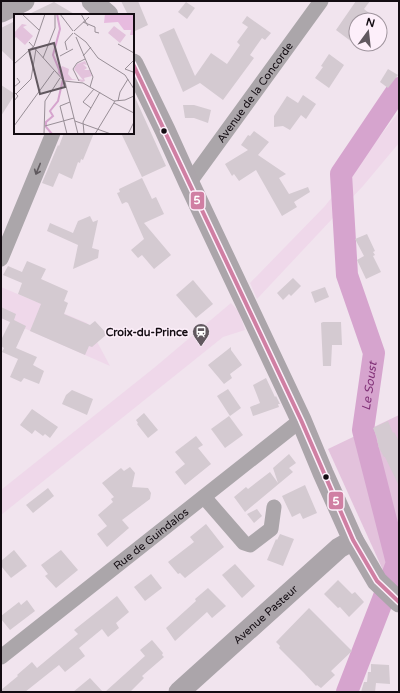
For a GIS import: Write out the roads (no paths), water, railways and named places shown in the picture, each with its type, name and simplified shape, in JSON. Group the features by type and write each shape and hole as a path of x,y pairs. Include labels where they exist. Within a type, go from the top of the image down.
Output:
{"street":[{"path":"1,12 24,1"},
{"path":"92,1 108,14"},
{"path":"105,1 109,14"},
{"name":"Avenue de la Concorde","path":"189,183 321,1"},
{"path":"134,66 301,420 353,540 376,581 399,602"},
{"path":"1,259 53,134"},
{"name":"Rue de Guindalos","path":"1,657 301,420"},
{"path":"204,497 244,543 250,544 271,529 274,507"},
{"name":"Avenue Pasteur","path":"179,692 339,548 353,540"}],"waterway":[{"name":"Le Soust","path":"347,692 397,563 363,430 374,353 347,275 341,174 399,88"}],"place":[{"name":"Croix-du-Prince","path":"201,347"}]}
